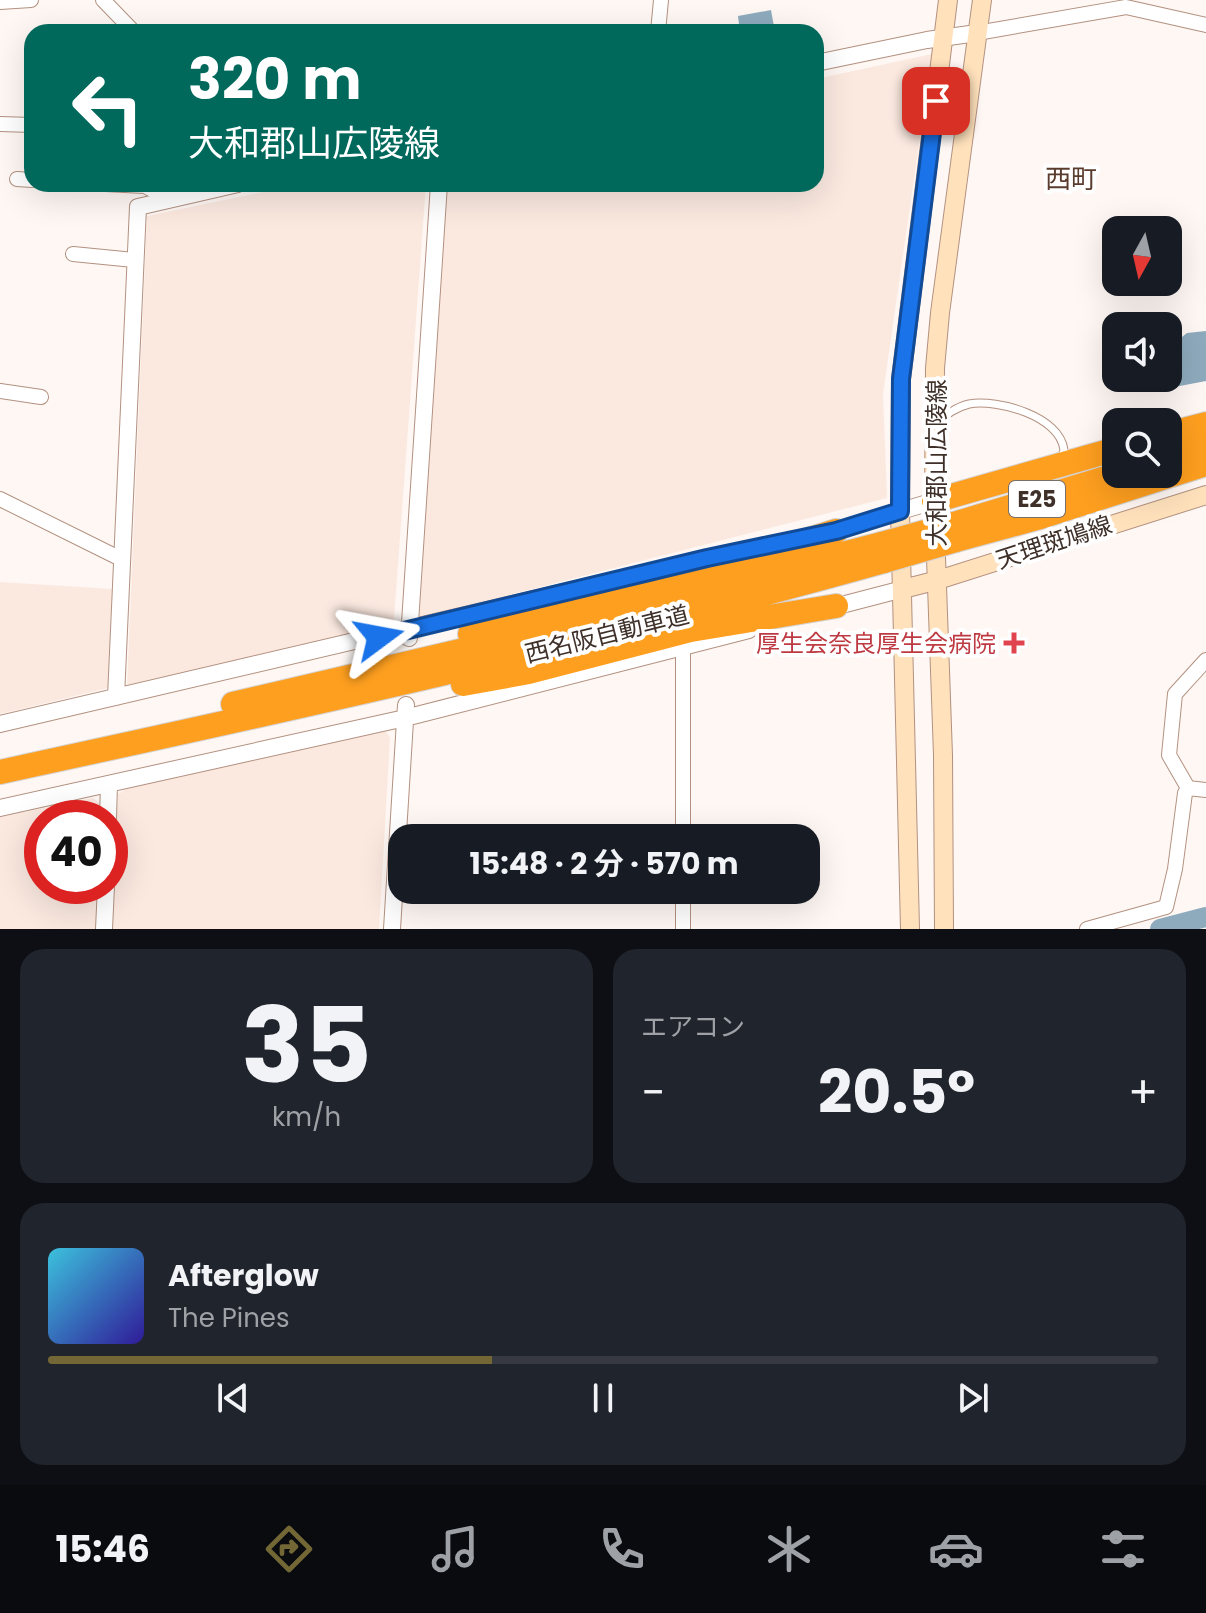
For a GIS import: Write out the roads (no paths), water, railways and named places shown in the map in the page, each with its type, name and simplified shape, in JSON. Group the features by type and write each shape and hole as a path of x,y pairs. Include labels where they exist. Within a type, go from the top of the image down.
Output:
{"highway":[{"path":"1182,427 1203,417"},
{"path":"1182,454 1206,446"},
{"path":"934,501 1102,453"},
{"name":"西名阪自動車道","path":"955,532 1037,518 1206,464"},
{"path":"1037,518 1092,506 1206,472"},
{"name":"西名阪自動車道","path":"0,772 559,646 742,601 882,553 955,532 1102,480"},
{"path":"280,694 547,611 771,552 836,531"},
{"name":"西名阪自動車道","path":"0,756 882,553"},
{"path":"135,743 515,675 691,630 836,606"}],"main road":[{"name":"大和郡山広陵線","path":"910,929 900,511 901,379 948,0"},
{"name":"大和郡山広陵線","path":"944,929 934,501 935,368 982,0"},
{"name":"天理斑鳩線","path":"903,589 1206,495"}],"street":[{"path":"0,2 31,0"},
{"path":"103,0 126,24"},
{"path":"659,24 661,0"},
{"path":"824,62 1133,4 1206,25"},
{"path":"0,124 24,125"},
{"path":"156,192 169,199"},
{"path":"116,697 138,207 192,192"},
{"path":"409,635 438,192"},
{"path":"73,254 134,260"},
{"path":"0,391 41,397"},
{"path":"0,499 123,560"},
{"path":"0,724 409,635 707,558 836,531 934,501"},
{"path":"0,808 683,649 903,589"},
{"path":"683,649 683,824"},
{"path":"1188,788 1169,755 1175,694 1206,660"},
{"path":"392,929 405,712"},
{"path":"109,784 109,800"},
{"path":"1188,788 1206,790"},
{"path":"1087,929 1166,907 1188,788"},
{"path":"104,929 105,904"},
{"path":"683,904 683,929"},
{"path":"1152,913 1155,929"}],"lane":[{"path":"935,424 954,409 968,404 1000,405 1031,415 1058,433 1063,441 1062,458 1054,467"}],"water":[{"path":"771,10 774,24 739,24 738,16"},
{"path":"1206,331 1206,381 1182,386 1182,337 1187,333"}],"waterway":[{"path":"1160,929 1206,917"}],"place":[{"name":"厚生会奈良厚生会病院","path":"1014,643"}],"district":[{"name":"西町","path":"1071,179"}]}
